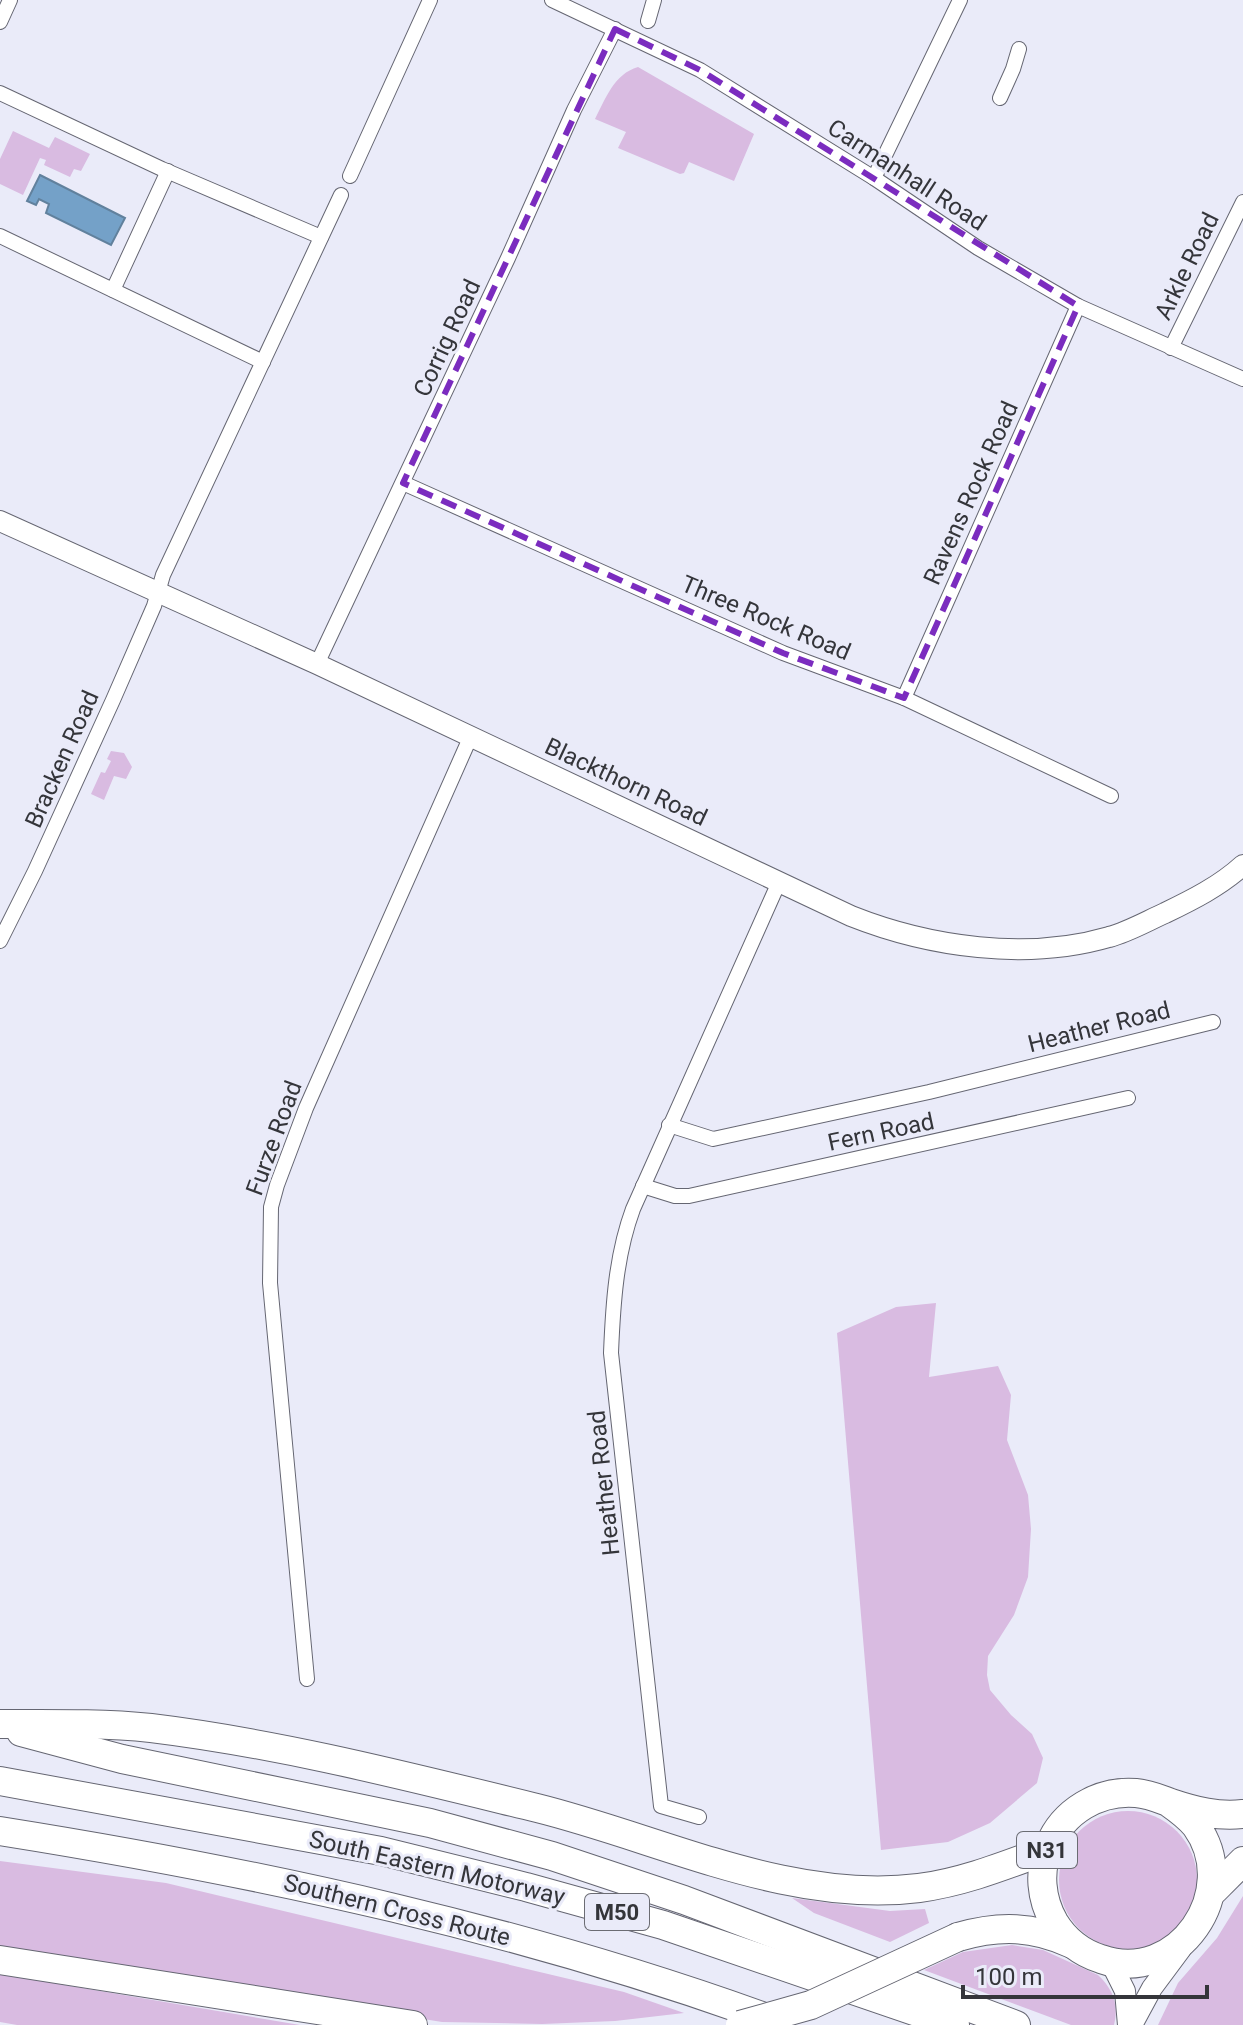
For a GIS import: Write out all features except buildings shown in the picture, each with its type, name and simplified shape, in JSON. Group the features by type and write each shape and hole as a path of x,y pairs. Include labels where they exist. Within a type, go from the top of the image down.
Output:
{"highway":[{"path":"0,1724 122,1759 430,1823 552,1856 684,1900 1016,2025"},
{"path":"0,1724 148,1728 240,1741 409,1777 575,1818 790,1882 829,1887 856,1890 920,1888 980,1874 1047,1850"},
{"name":"South Eastern Motorway","path":"0,1781 381,1851 526,1887 677,1929 955,2025"},
{"name":"N31","path":"1168,1802 1198,1828 1213,1862 1214,1890 1205,1917 1186,1942 1163,1958 1147,1963 1111,1963 1089,1955 1056,1926 1048,1910 1042,1880 1047,1850 1064,1821 1092,1801 1114,1794 1137,1793 1168,1802 1204,1814 1243,1814"},
{"name":"Southern Cross Route","path":"0,1831 148,1854 359,1898 515,1938 786,2025"},
{"name":"N31","path":"1214,1890 1243,1861"},
{"path":"740,2025 811,2005 958,1937 981,1930 1020,1928 1049,1933 1073,1944"},
{"path":"0,1960 413,2025"}],"street":[{"path":"0,22 10,0"},
{"path":"350,176 430,0"},
{"name":"Carmanhall Road","path":"552,0 700,70 874,178 978,248 1078,306 1243,379"},
{"path":"648,21 654,0"},
{"path":"874,178 960,0"},
{"name":"Corrig Road","path":"317,664 569,121 615,29"},
{"path":"1000,98 1019,49"},
{"path":"0,94 321,237"},
{"path":"113,290 168,171"},
{"name":"Bracken Road","path":"0,941 113,700 163,575 341,195"},
{"name":"Arkle Road","path":"1171,348 1243,202"},
{"path":"0,236 263,362"},
{"name":"Ravens Rock Road","path":"904,698 1078,306"},
{"name":"Three Rock Road","path":"403,483 783,653 904,698 1111,796"},
{"name":"Blackthorn Road","path":"0,521 317,664 888,931 971,947 1049,948 1109,937 1191,901 1243,865"},
{"name":"Furze Road","path":"307,1679 270,1283 271,1207 312,1095 470,738"},
{"name":"Heather Road","path":"699,1817 661,1806 611,1353 614,1287 625,1231 643,1186 779,882"},
{"name":"Heather Road","path":"669,1125 713,1139 929,1092 1213,1022"},
{"name":"Fern Road","path":"643,1186 675,1196 689,1196 1128,1098"},
{"path":"1130,2025 1152,1988 1186,1942"},
{"path":"1111,1963 1125,1991 1130,2025"}],"highlighted area":[{"path":"615,29 700,70 1078,306 904,698 783,653 403,483"}],"shaded area":[{"path":"638,67 754,134 734,181 689,162 684,173 680,174 618,148 626,132 595,119 617,81"},
{"path":"13,131 49,148 55,137 90,154 81,171 74,169 70,177 44,165 46,160 40,158 23,195 0,184 0,159"},
{"path":"111,751 124,753 132,767 126,779 114,776 104,800 91,794 101,772 105,773 111,761 107,759"},
{"path":"936,1303 929,1377 998,1366 1011,1395 1007,1440 1028,1495 1031,1529 1028,1577 1014,1615 988,1656 987,1675 990,1690 1032,1734 1043,1758 1037,1783 990,1823 948,1842 881,1850 837,1333 896,1307"},
{"path":"1128,1811 1154,1817 1177,1831 1191,1854 1197,1880 1191,1906 1177,1929 1154,1943 1128,1949 1102,1943 1079,1929 1065,1906 1059,1880 1065,1854 1079,1831 1102,1817"},
{"path":"0,1861 166,1883 624,1992 684,2013 615,2021 542,2024 442,2022 0,1950"},
{"path":"1243,1896 1243,2025 1158,2025 1178,1983 1217,1938"},
{"path":"792,1898 890,1911 925,1909 929,1923 890,1942 814,1913"},
{"path":"1012,1945 1043,1950 1098,1975 1114,1998 1114,2025 1071,2025 924,1970 963,1952"},
{"path":"0,1974 300,2025 17,2025 0,2022"}],"water":[{"path":"40,175 125,218 111,245 46,213 49,204 39,199 36,205 27,201"}]}
